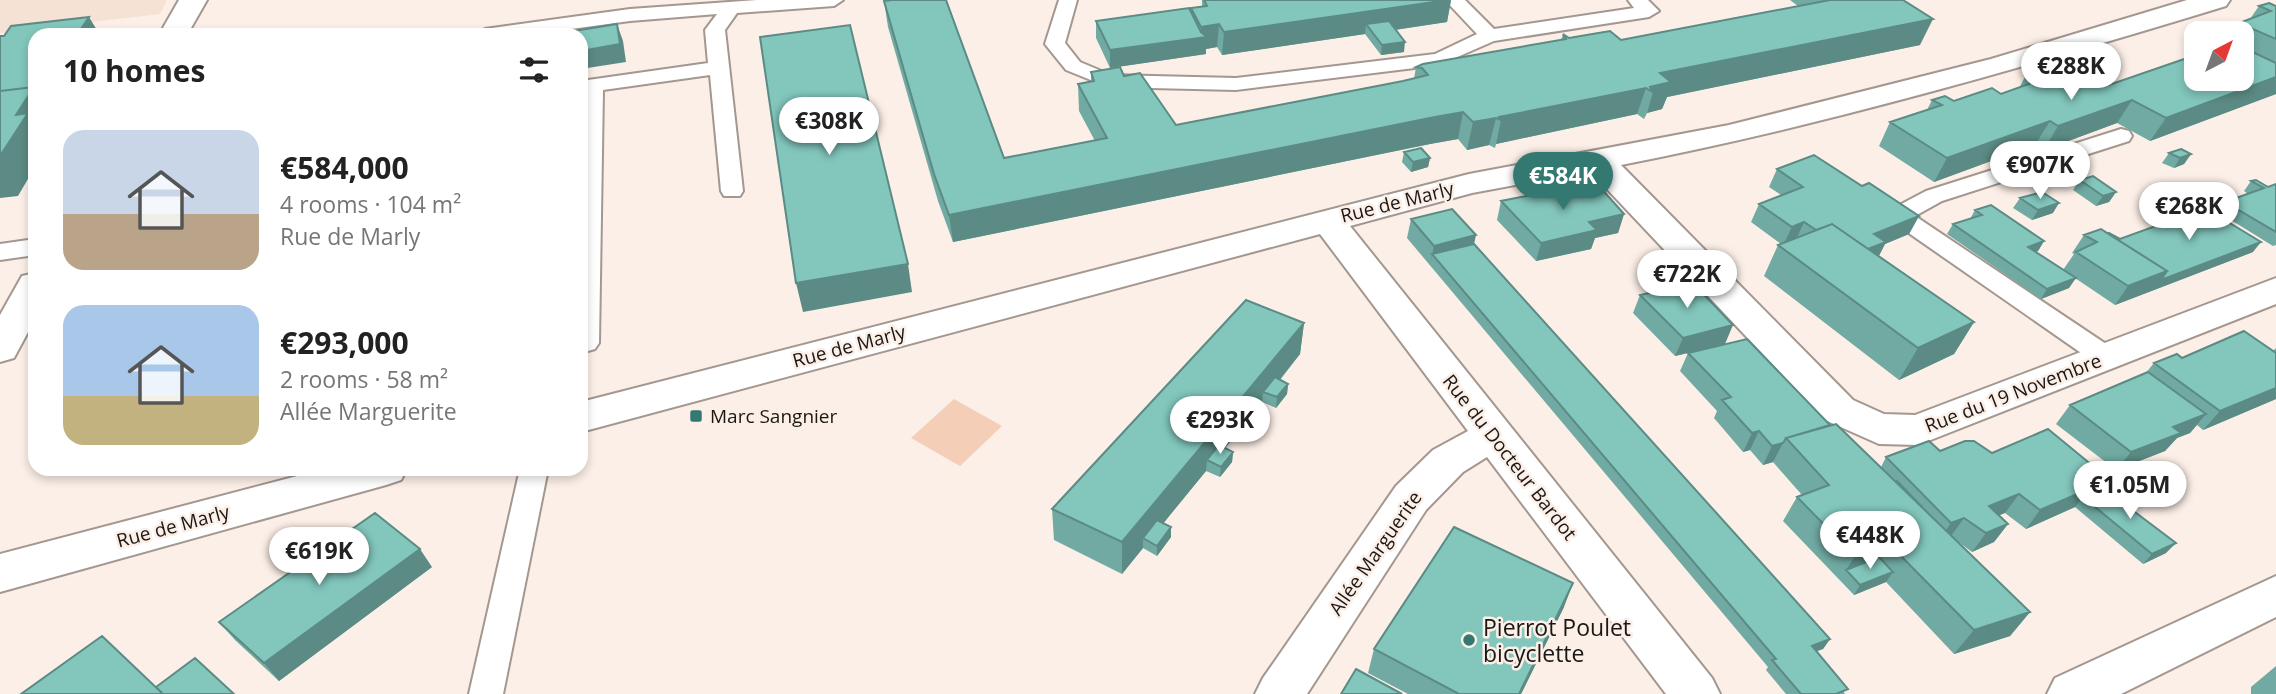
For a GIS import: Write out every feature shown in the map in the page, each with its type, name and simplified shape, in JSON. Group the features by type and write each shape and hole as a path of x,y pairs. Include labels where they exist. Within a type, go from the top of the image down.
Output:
{"street":[{"path":"177,28 193,0"},
{"name":"Rue de Marly","path":"588,415 1469,184 1730,134 2001,65 2216,0"},
{"name":"Rue du 19 Novembre","path":"1597,159 1839,410 1879,429 1918,430 2276,290"},
{"name":"Rue du Docteur Bardot","path":"1327,220 1695,694"},
{"path":"0,349 28,298"},
{"name":"Allée Marguerite","path":"1280,694 1381,541 1421,486 1444,464 1472,444 1494,437"},
{"name":"Rue de Marly","path":"0,573 360,476"},
{"path":"2072,694 2269,608"}],"lane":[{"path":"536,28 704,8 834,0"},
{"path":"1068,0 1055,44 1073,66 1108,81 1250,83 1439,59 1489,36 1649,11 1637,0"},
{"path":"1454,0 1489,36"},
{"path":"731,8 715,30 732,191"},
{"path":"588,86 719,68"},
{"path":"2106,357 1898,215 1934,196 2121,136"},
{"path":"0,252 28,248"},
{"path":"486,694 533,476"}],"shaded area":[{"path":"0,0 167,0 160,14 0,33"},
{"path":"954,399 1002,426 960,466 911,438"}],"building":[{"path":"946,0 1004,158 1107,138 1078,84 1094,81 1091,72 1120,67 1124,76 1140,73 1176,125 1403,81 1428,75 1422,68 1416,67 1423,64 1566,39 1563,34 1569,38 1610,31 1621,40 1830,0 1903,0 1933,19 1660,73 1671,82 1650,87 1653,92 1646,88 1499,117 1501,120 1496,118 1473,122 1463,112 949,215 934,174 884,1"},
{"path":"1204,0 1448,0 1224,32 1219,24 1201,27 1191,8 1207,6"},
{"path":"2269,3 2276,6 2276,39 2254,29 2254,21 2244,21 2271,11 2259,6"},
{"path":"1189,8 1201,32 1207,37 1110,50 1096,21"},
{"path":"89,17 82,28 28,28 28,88 0,91 0,36 4,36 11,26"},
{"path":"1389,21 1405,42 1382,45 1366,24"},
{"path":"617,24 620,44 588,50 588,29"},
{"path":"850,25 908,264 796,283 760,37"},
{"path":"2254,53 2276,63 2276,77 2254,85"},
{"path":"2184,59 2184,91 2238,91 2166,118 2132,100 2058,126 2050,121 1947,158 1890,122 1942,105 1932,100 1945,96 1954,101 1992,88 2001,94 2037,81 2026,75 2038,72 2047,76 2072,68 2106,86"},
{"path":"28,88 28,96 16,115 28,113 0,156 0,91"},
{"path":"1421,148 1430,158 1413,162 1404,152"},
{"path":"2181,149 2191,154 2180,158 2169,153"},
{"path":"1814,155 1862,186 1869,183 1919,216 1874,234 1886,242 1868,249 1832,224 1816,230 1804,222 1792,227 1759,204 1803,187 1777,169"},
{"path":"2093,176 2116,192 2103,196 2080,180"},
{"path":"2256,180 2268,187 2276,184 2276,232 2225,202 2264,188 2251,181"},
{"path":"1599,186 1624,214 1589,222 1597,230 1541,243 1501,201 1572,187 1575,191"},
{"path":"2042,192 2059,203 2038,210 2020,198"},
{"path":"1991,205 2044,241 2028,247 2076,278 2047,289 1953,224 1982,215 1975,210"},
{"path":"2205,208 2261,242 2161,280 2167,271 2107,233 2120,239"},
{"path":"1452,209 1476,235 1434,246 1411,219"},
{"path":"1832,224 1974,322 1918,348 1778,245"},
{"path":"2101,229 2167,271 2128,286 2076,252 2097,242 2084,235"},
{"path":"1474,244 1830,639 1812,646 1848,689 1836,694 1801,694 1772,660 1776,659 1432,254"},
{"path":"1693,283 1733,325 1683,338 1640,295"},
{"path":"1246,300 1304,323 1122,542 1052,509"},
{"path":"2244,331 2276,353 2276,388 2220,411 2154,363 2177,354 2182,358"},
{"path":"1747,339 1830,425 1786,438 1783,443 1772,446 1759,431 1752,433 1722,400 1731,397 1688,353"},
{"path":"2148,372 2206,414 2173,427 2181,433 2131,452 2070,405"},
{"path":"1275,377 1288,384 1277,397 1263,392"},
{"path":"1836,424 2030,612 1974,630 1888,543 1855,556 1797,497 1829,485 1786,438"},
{"path":"2048,429 2110,480 2040,510 2019,494 1989,506 2008,524 1986,533 1964,518 1951,523 1886,457 1929,441 1940,451 1965,441 1974,441 1992,453"},
{"path":"1219,445 1233,452 1221,467 1207,460"},
{"path":"2103,488 2176,543 2152,554 2083,497"},
{"path":"375,513 420,549 264,663 219,622"},
{"path":"1157,520 1171,527 1157,546 1143,538"},
{"name":"Pierrot Poulet bicyclette","path":"1454,527 1573,583 1519,694 1459,694 1374,649"},
{"path":"1879,557 1893,572 1860,585 1846,570"},
{"path":"102,636 163,694 21,694"},
{"path":"195,658 234,694 163,694 156,687"},
{"path":"1356,669 1402,694 1341,694"}],"place":[{"name":"Marc Sangnier","path":"696,416"},
{"name":"Pierrot Poulet bicyclette","path":"1469,640"}]}
